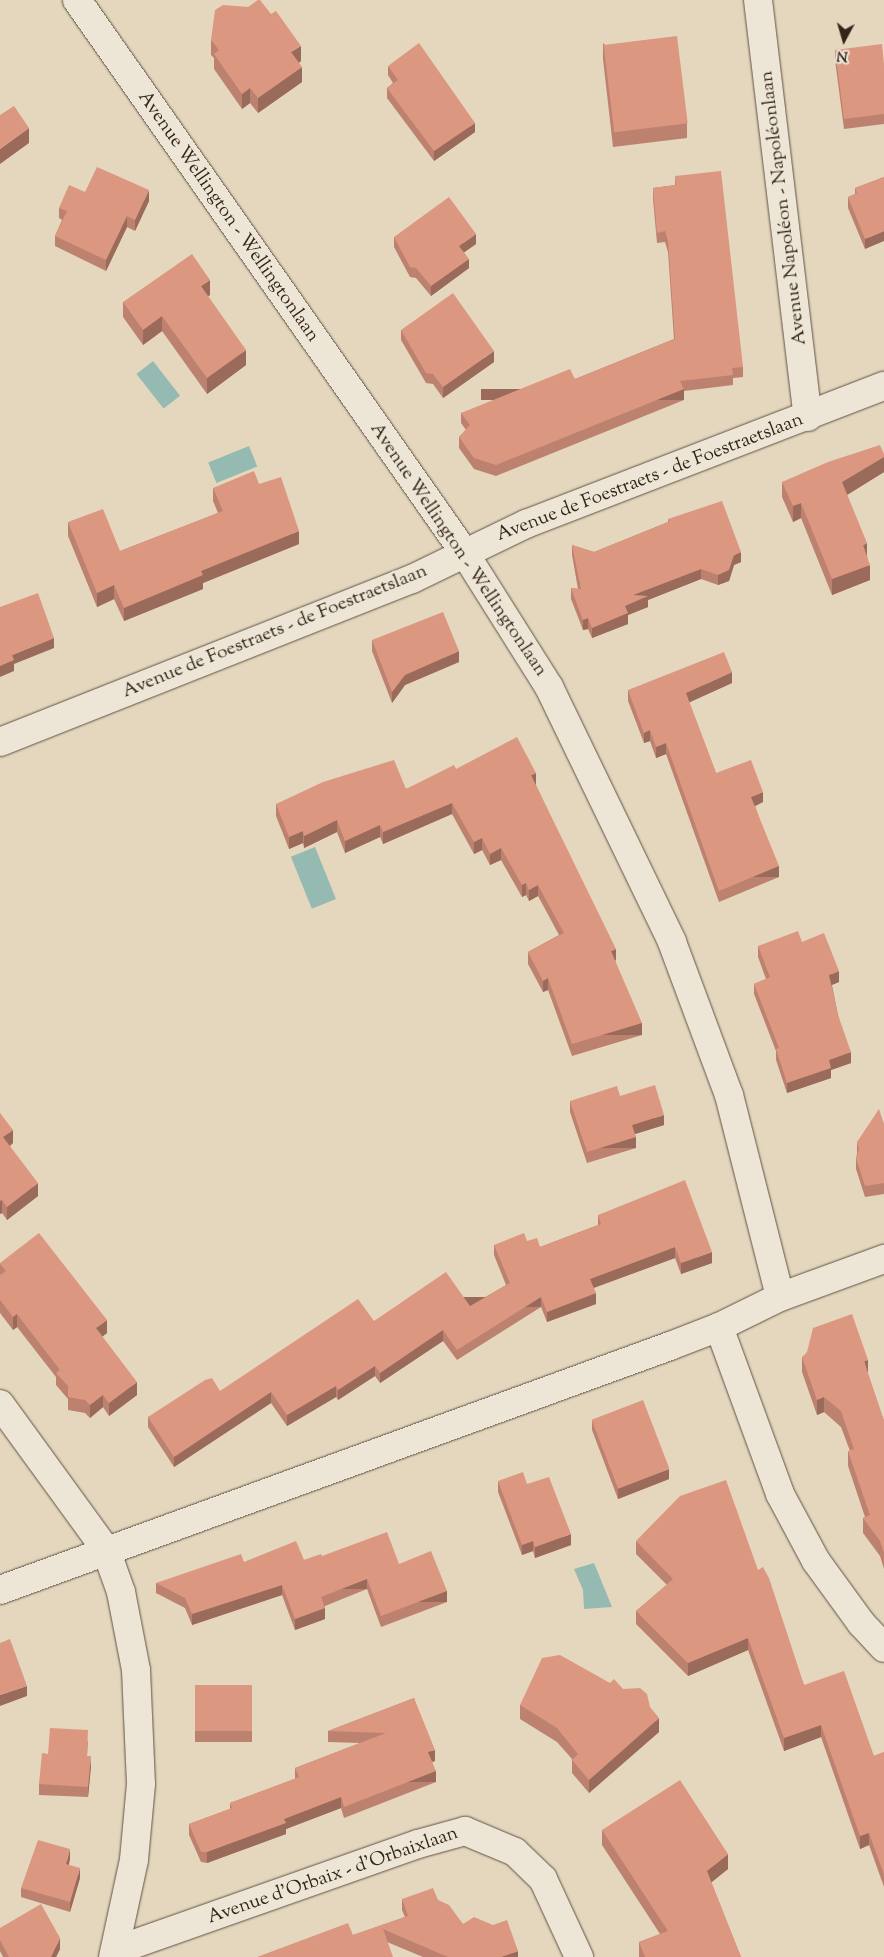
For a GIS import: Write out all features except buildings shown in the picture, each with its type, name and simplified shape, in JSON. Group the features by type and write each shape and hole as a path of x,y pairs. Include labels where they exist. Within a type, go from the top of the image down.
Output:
{"street":[{"name":"Avenue Wellington - Wellingtonlaan","path":"76,0 464,552 549,686 672,942 729,1095 780,1297"},
{"name":"Avenue Napoléon - Napoléonlaan","path":"758,0 808,417"},
{"name":"Avenue de Foestraets - de Foestraetslaan","path":"0,742 373,596 526,524 808,417 884,386"},
{"path":"0,1590 719,1327 780,1297 884,1258"},
{"path":"719,1327 780,1494 816,1561 861,1623 884,1648"},
{"path":"0,1404 106,1550 121,1592 136,1670 141,1784 134,1860 115,1954"},
{"name":"Avenue d'Orbaix - d'Orbaixlaan","path":"115,1954 418,1844 465,1831 515,1852 543,1879 579,1957"}],"water":[{"path":"153,361 180,396 164,409 136,374"},
{"path":"249,446 257,466 216,483 208,462"},
{"path":"315,847 336,899 312,909 291,857"},
{"path":"594,1563 612,1607 584,1609 583,1590 574,1569"}]}
